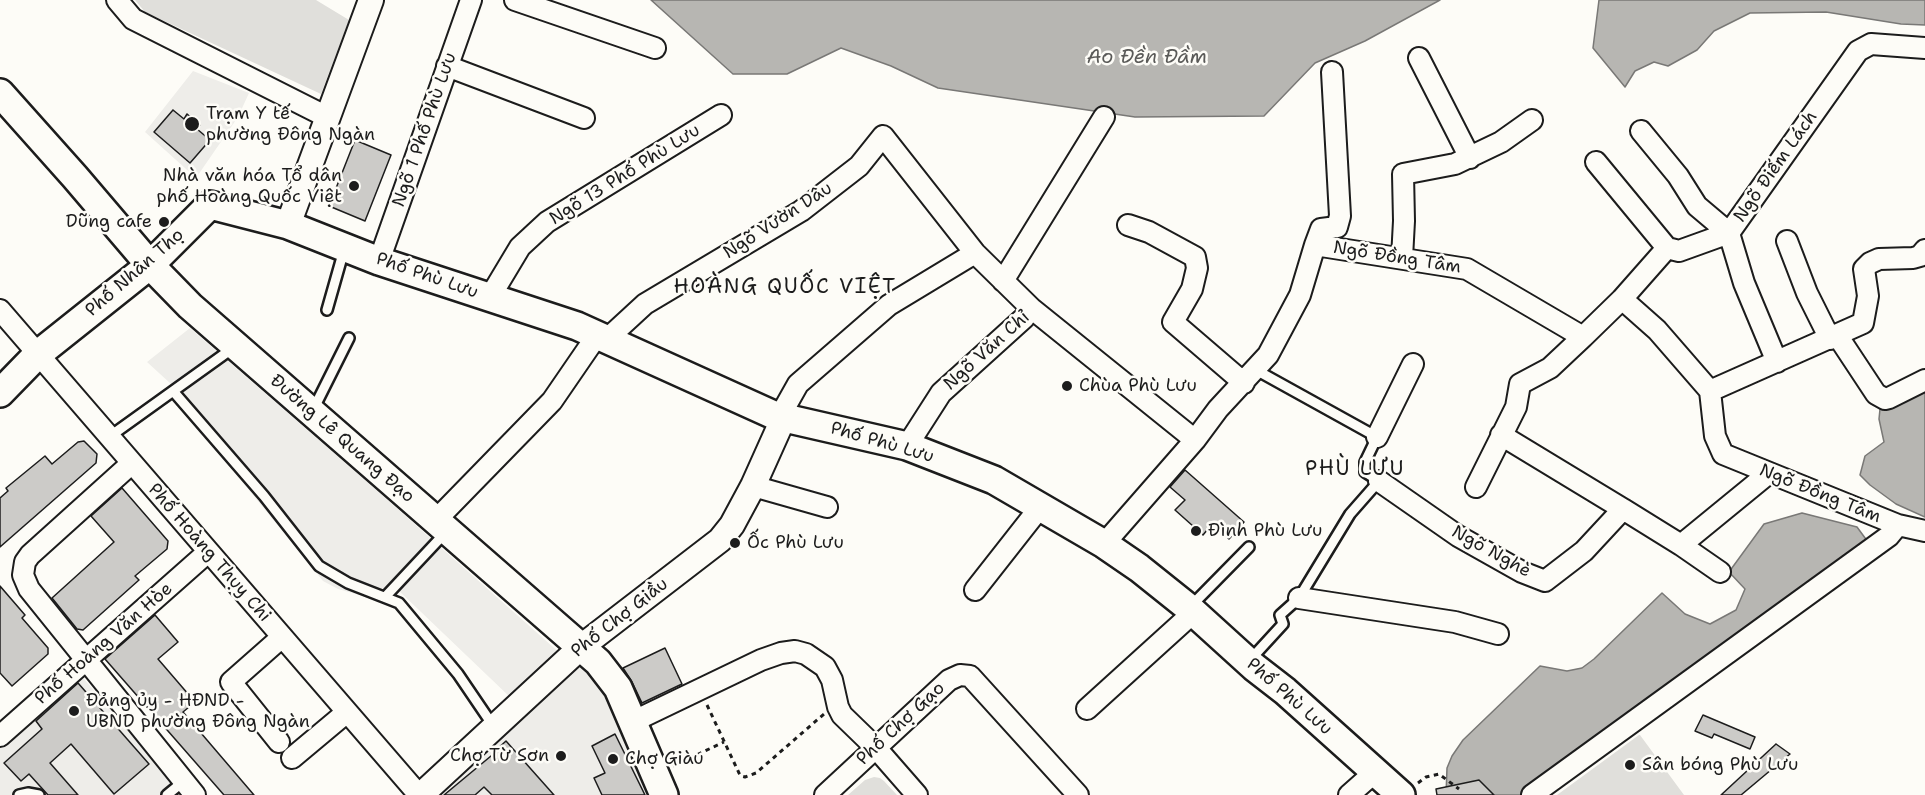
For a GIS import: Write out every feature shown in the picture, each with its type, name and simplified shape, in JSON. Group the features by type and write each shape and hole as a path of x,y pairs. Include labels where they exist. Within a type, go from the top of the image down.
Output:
{"main road":[{"name":"Đường Lê Quang Đạo","path":"0,93 150,266 190,306 598,662 618,688 660,785"},
{"name":"Phố Nhân Thọ","path":"0,393 37,355 150,266 210,205 288,225"},
{"name":"Phố Phù Lưu","path":"288,225 379,261 602,337 782,417 907,446 994,480 1104,544 1192,610 1248,662 1285,691 1401,795"}],"street":[{"path":"117,0 133,19 329,118"},
{"path":"288,225 371,0"},
{"name":"Ngõ 1 Phố Phù Lưu","path":"379,261 471,0"},
{"path":"515,0 655,48"},
{"name":"Ngõ Điếm Lách","path":"1667,248 1679,251 1729,233 1858,51 1871,45 1925,48"},
{"path":"1419,58 1470,158"},
{"path":"447,66 584,118"},
{"path":"1315,245 1321,229 1337,227 1340,216 1332,72"},
{"name":"Ngõ 13 Phố Phù Lưu","path":"490,297 520,247 547,222 721,115"},
{"path":"1004,281 1104,117"},
{"path":"1402,258 1403,174 1455,164 1470,158 1501,142 1532,120"},
{"path":"1641,131 1678,176 1697,206 1729,233 1744,283 1777,362"},
{"name":"Ngõ Vườn Dâu","path":"441,525 552,401 602,337 645,304 801,211 859,166 883,136 975,253"},
{"path":"1476,487 1516,407 1520,384 1550,368 1622,299 1667,248 1596,162"},
{"path":"1128,225 1149,232 1195,257 1197,268 1192,289 1173,322 1250,376"},
{"path":"1787,242 1807,293 1834,337 1876,394 1884,399 1890,398 1925,380"},
{"name":"Ngõ Đồng Tâm","path":"1104,544 1195,440 1218,409 1268,355 1300,295 1315,245 1467,269 1583,337"},
{"path":"1622,299 1657,330 1710,390 1863,323 1868,296 1864,269 1870,263 1880,259 1913,258 1920,256 1925,250"},
{"path":"782,417 798,384 889,305 975,253 1031,308"},
{"name":"Ngõ Văn Chỉ","path":"907,446 941,393 1024,318 1031,308 1195,440"},
{"name":"Phố Hoàng Thụy Chi","path":"0,310 420,795"},
{"path":"1377,438 1413,364"},
{"name":"Ngõ Đồng Tâm","path":"1710,390 1715,436 1723,454 1898,525 1925,531"},
{"name":"Phố Chợ Giầu","path":"420,795 581,647 720,540 732,525 753,486 782,417"},
{"path":"1502,435 1720,572"},
{"path":"132,463 30,555 23,569 23,575 29,589 190,788"},
{"path":"1680,545 1769,473"},
{"name":"Ngõ Nghè","path":"1378,481 1458,536 1522,572 1545,581 1584,551 1623,509"},
{"path":"753,486 827,507"},
{"path":"975,590 1041,506"},
{"path":"1532,795 1889,536 1898,525"},
{"name":"Phố Hoàng Văn Hòe","path":"0,736 208,552"},
{"path":"1299,598 1455,622 1498,634"},
{"path":"1087,709 1192,610"},
{"path":"279,742 231,682 282,637"},
{"path":"632,722 762,660 795,651 806,654 825,667 832,680 838,707 842,714 876,748 917,795"},
{"name":"Phố Chợ Gạo","path":"825,795 949,680 960,675 970,676 1077,795"},
{"path":"292,758 347,712"},
{"path":"1349,795 1375,772"}],"lane":[{"path":"327,310 345,248"},
{"path":"312,412 349,338"},
{"path":"109,437 236,346"},
{"path":"1248,662 1283,624 1280,615 1299,598 1350,514 1378,481 1365,472 1365,462 1377,438 1250,376"},
{"path":"173,391 264,496 319,566 348,583 399,603 448,661 494,727"},
{"path":"386,596 441,525"},
{"path":"1192,610 1249,548"},
{"path":"167,795 190,788"},
{"path":"19,795 28,793 39,795"}],"path":[{"path":"705,700 741,776 750,777 827,711"},
{"path":"660,785 724,742"},
{"path":"1439,774 1459,789"}],"shaded area":[{"path":"135,0 316,0 349,20 321,94 145,12"},
{"name":"Trạm Y tế phường Đông Ngàn","path":"193,71 249,93 238,117 196,178 145,132"},
{"path":"190,328 562,655 512,699 397,589 384,602 338,589 323,581 178,403 171,384 147,362"},
{"name":"Chợ Từ Sơn","path":"581,660 623,717 656,795 443,795"},
{"name":"Đảng ủy - HĐND - UBND phường Đông Ngàn","path":"73,679 84,679 185,795 0,795 0,744"},
{"name":"Sân bóng Phù Lưu","path":"1639,735 1684,795 1557,795"},
{"path":"874,777 884,781 897,795 848,795 865,780"}],"water":[{"name":"Ao Đền Đầm","path":"651,0 1440,0 1365,41 1315,63 1264,116 1135,117 938,88 891,66 841,48 787,74 733,74"},
{"path":"1599,0 1925,0 1925,25 1901,24 1826,12 1750,13 1714,31 1697,50 1668,66 1654,62 1635,71 1625,87 1593,48"},
{"path":"1925,384 1925,517 1896,504 1860,475 1865,456 1884,442 1879,419 1880,409"},
{"path":"1802,513 1857,527 1868,542 1521,795 1446,795 1447,768 1463,740 1540,666 1567,671 1582,668 1662,593 1685,614 1710,624 1736,610 1745,589 1729,572 1764,524"}],"building":[{"path":"173,110 184,119 187,114 200,125 197,129 210,140 190,163 154,132"},
{"path":"355,140 391,155 365,221 329,206"},
{"path":"84,441 97,454 96,463 0,547 0,498 8,491 6,488 45,456 52,464 78,442"},
{"path":"1185,470 1244,522 1229,539 1212,524 1203,535 1175,510 1185,500 1170,487"},
{"path":"122,488 168,541 167,549 135,576 139,580 83,630 77,629 52,598 114,542 91,516"},
{"path":"0,586 25,615 22,618 48,648 48,654 12,686 0,673"},
{"path":"155,615 178,642 158,659 195,702 183,712 254,795 224,795 105,659"},
{"path":"665,648 682,684 642,703 623,668"},
{"path":"78,683 149,764 114,794 71,744 50,763 78,795 48,795 29,774 21,781 4,763 42,729 36,721"},
{"path":"1703,715 1755,737 1750,749 1714,734 1712,738 1695,731"},
{"name":"Chợ Giàu","path":"615,734 645,795 602,795 594,778 605,773 592,746"},
{"path":"506,741 554,795 492,795 484,787 475,795 444,795 497,751"},
{"path":"1776,744 1790,754 1741,795 1721,795"},
{"path":"1479,780 1494,795 1437,795 1436,789"}],"place":[{"name":"Trạm Y tế phường Đông Ngàn","path":"192,124"},
{"name":"Nhà văn hóa Tổ dân phố Hoàng Quốc Việt","path":"354,186"},
{"name":"Dũng cafe","path":"164,222"},
{"name":"Chùa Phù Lưu","path":"1067,386"},
{"name":"Đình Phù Lưu","path":"1196,531"},
{"name":"Ốc Phù Lưu","path":"735,543"},
{"name":"Đảng ủy - HĐND - UBND phường Đông Ngàn","path":"74,711"},
{"name":"Chợ Từ Sơn","path":"561,756"},
{"name":"Chợ Giàu","path":"613,759"},
{"name":"Sân bóng Phù Lưu","path":"1630,765"}],"district":[{"name":"HOÀNG QUỐC VIỆT","path":"785,288"},
{"name":"PHÙ LƯU","path":"1355,470"}]}
